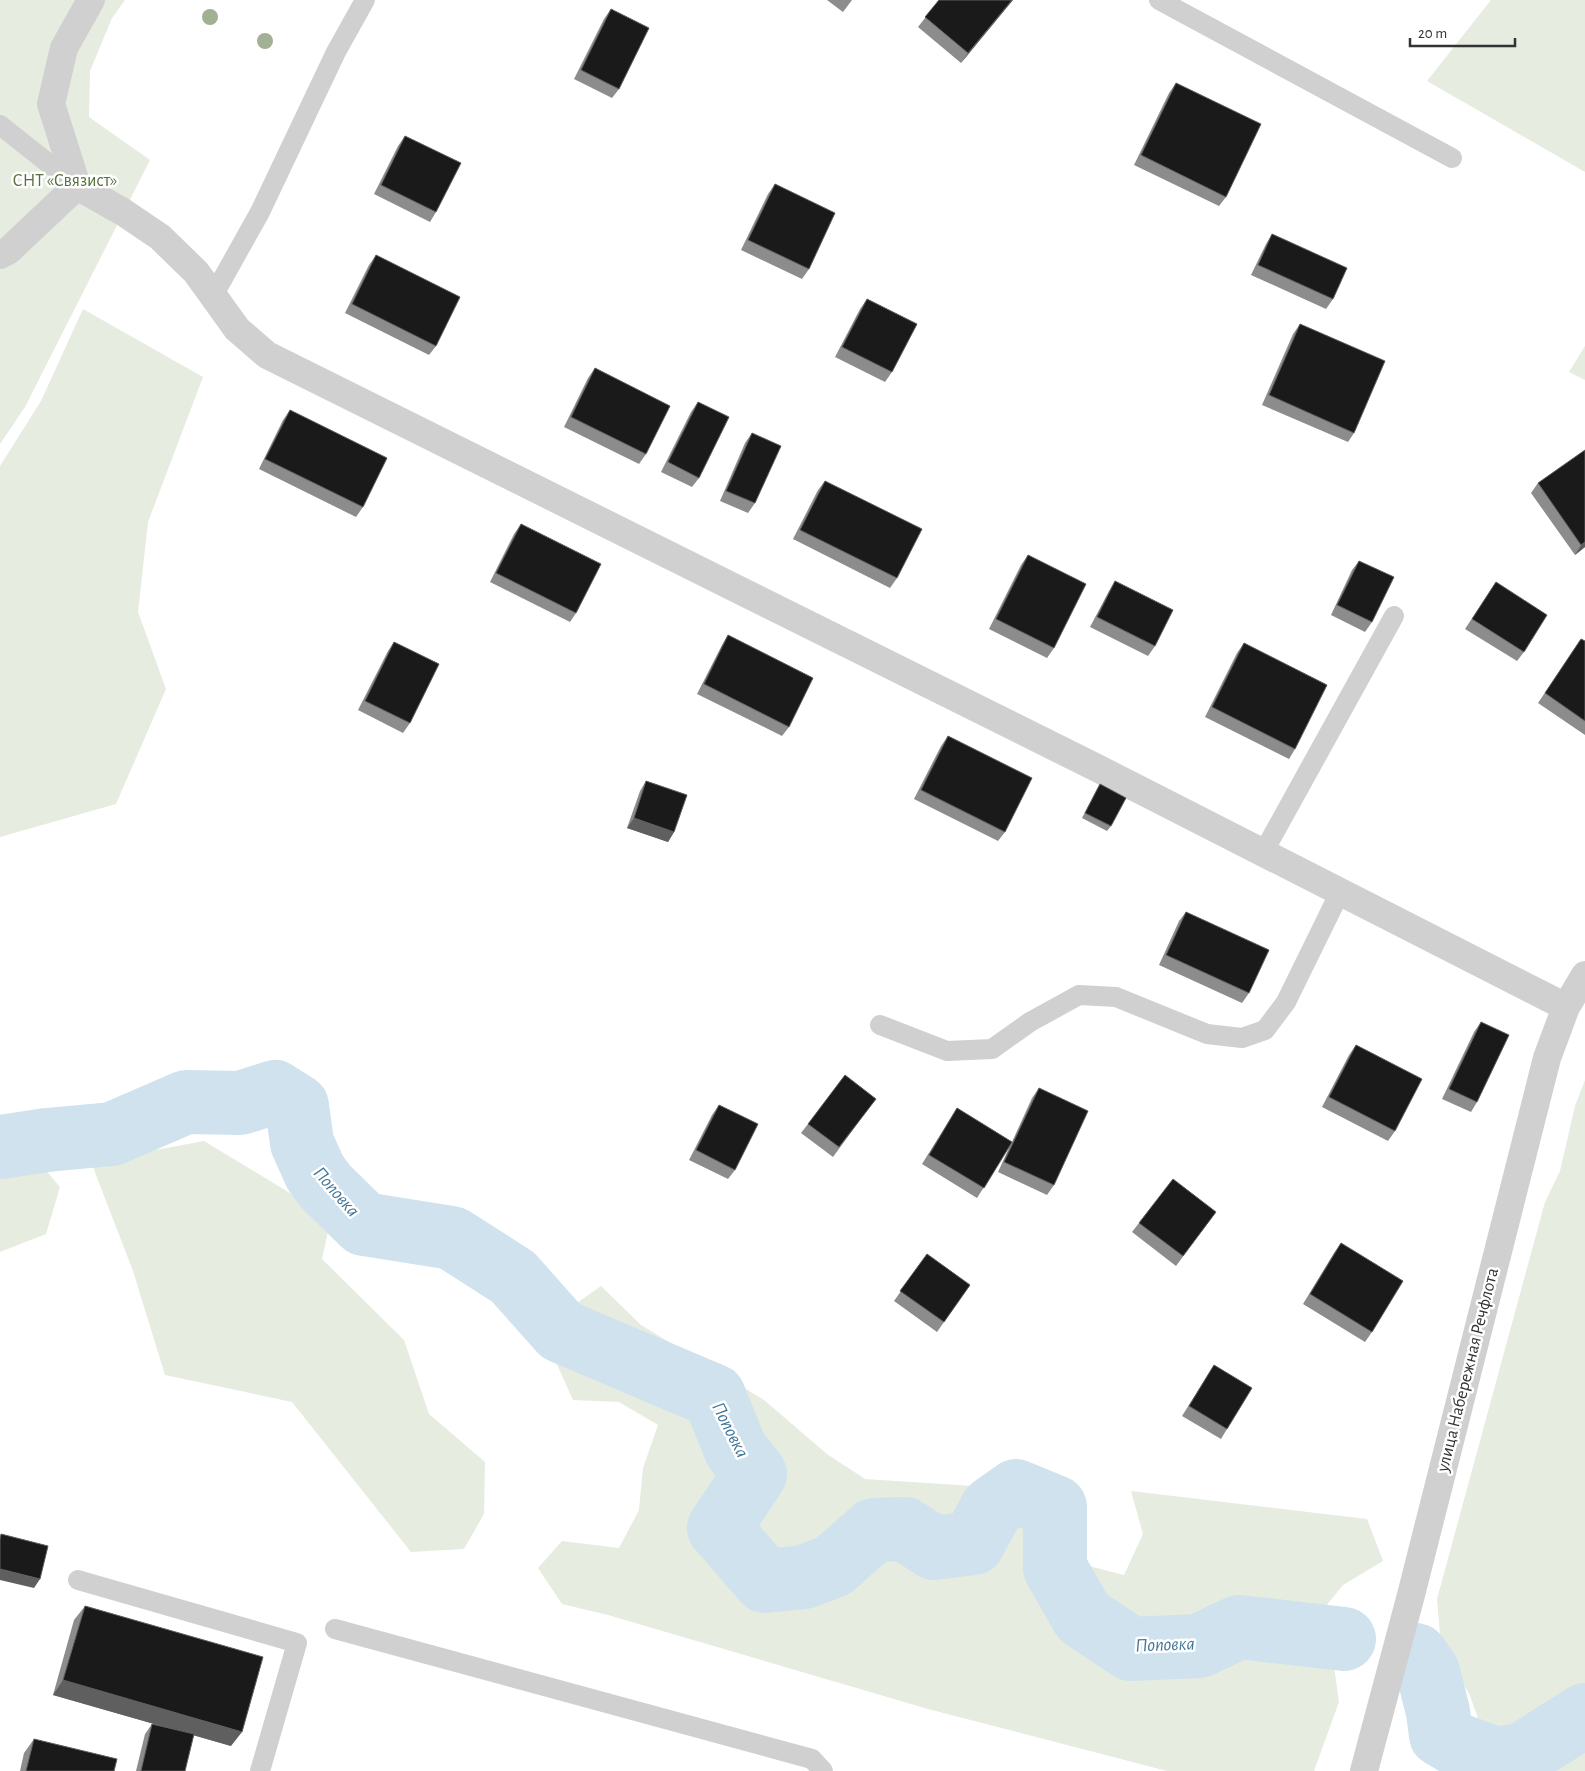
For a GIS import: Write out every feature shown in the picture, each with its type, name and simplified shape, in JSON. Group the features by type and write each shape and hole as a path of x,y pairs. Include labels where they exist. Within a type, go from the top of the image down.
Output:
{"street":[{"path":"91,0 64,48 51,104 78,186 123,212 160,237 196,272 237,329 267,354 1071,755 1566,1007"},
{"path":"0,255 8,251 78,186"},
{"name":"улица Набережная Речфлота","path":"1364,1771 1411,1595 1547,1058 1566,1007 1585,975"}],"lane":[{"path":"213,296 260,212 336,52 365,0"},
{"path":"1159,0 1452,158"},
{"path":"0,125 78,186"},
{"path":"1262,853 1394,616"},
{"path":"880,1025 947,1051 992,1048 1030,1022 1079,995 1116,997 1208,1034 1242,1038 1265,1030 1286,1002 1340,892"},
{"path":"78,1580 297,1644 260,1771"},
{"path":"335,1629 812,1759 823,1771"}],"green space":[{"name":"СНТ «Связист»","path":"0,0 125,0 112,18 90,71 89,117 150,160 25,407 0,444"},
{"path":"1491,0 1585,0 1585,172 1427,81"},
{"path":"83,309 203,377 148,522 138,612 166,689 116,804 0,837 0,466 41,401"},
{"path":"1585,346 1585,380 1569,372"},
{"path":"1585,1080 1585,1771 1477,1771 1474,1760 1480,1724 1469,1693 1452,1667 1440,1635 1437,1599 1545,1202 1560,1171 1575,1106"},
{"path":"0,1132 32,1154 60,1187 46,1234 0,1252"},
{"path":"204,1141 331,1218 322,1259 404,1340 429,1414 485,1462 484,1514 464,1549 411,1552 292,1402 165,1375 133,1271 91,1162"},
{"path":"601,1286 641,1325 764,1400 827,1454 865,1479 1004,1488 1054,1529 1081,1564 1124,1575 1143,1534 1131,1491 1367,1519 1383,1561 1343,1585 1313,1622 1333,1659 1339,1702 1314,1771 1167,1771 928,1709 608,1615 562,1604 538,1568 562,1541 619,1548 639,1510 643,1468 658,1425 619,1402 573,1400 555,1360 564,1312"}],"building":[{"path":"939,0 1012,0 968,53 925,17"},
{"path":"611,9 649,28 619,89 581,70"},
{"path":"1176,83 1261,124 1226,197 1141,155"},
{"path":"405,136 461,163 436,212 381,185"},
{"path":"775,184 835,213 809,269 748,240"},
{"path":"1272,234 1347,268 1333,299 1258,265"},
{"path":"376,255 460,297 436,346 352,304"},
{"path":"867,299 917,324 892,372 842,347"},
{"path":"1300,324 1385,361 1354,433 1269,395"},
{"path":"595,368 670,406 646,454 571,417"},
{"path":"698,402 729,417 699,478 668,462"},
{"path":"290,410 387,458 363,507 265,459"},
{"path":"752,433 781,446 755,503 726,491"},
{"path":"1585,450 1585,542 1581,545 1538,483"},
{"path":"825,481 922,529 897,578 800,530"},
{"path":"521,524 601,564 576,613 496,573"},
{"path":"1028,555 1086,584 1054,648 996,619"},
{"path":"1359,561 1394,577 1372,622 1337,605"},
{"path":"1115,581 1173,610 1155,646 1097,617"},
{"path":"1496,582 1547,615 1524,652 1472,619"},
{"path":"728,635 813,678 789,727 704,684"},
{"path":"1581,639 1585,641 1585,721 1545,693"},
{"path":"394,642 439,664 410,723 365,701"},
{"path":"1244,643 1327,685 1295,749 1212,707"},
{"path":"948,736 1032,778 1005,832 921,790"},
{"path":"646,781 687,795 674,832 634,818"},
{"path":"1100,784 1126,798 1111,826 1085,813"},
{"path":"1186,912 1269,950 1249,993 1166,955"},
{"path":"1481,1022 1509,1035 1477,1102 1449,1089"},
{"path":"1356,1045 1422,1079 1395,1131 1329,1097"},
{"path":"845,1075 876,1099 839,1147 808,1124"},
{"path":"1039,1088 1088,1111 1054,1185 1004,1162"},
{"path":"719,1105 758,1124 735,1170 696,1150"},
{"path":"957,1108 1012,1142 984,1188 929,1155"},
{"path":"1173,1179 1216,1212 1183,1256 1139,1223"},
{"path":"1341,1243 1403,1281 1372,1332 1310,1294"},
{"path":"927,1254 970,1285 944,1322 900,1291"},
{"path":"1214,1365 1252,1388 1227,1429 1189,1406"},
{"path":"1,1534 48,1546 40,1579 0,1569"},
{"path":"85,1606 263,1657 242,1732 63,1680"},
{"path":"152,1724 194,1734 185,1771 141,1771"},
{"path":"34,1739 117,1759 114,1771 26,1771"}],"waterway":[{"name":"Поповка","path":"0,1147 47,1140 112,1134 186,1102 240,1103 275,1092 297,1106 302,1143 315,1172 326,1187 364,1224 452,1238 513,1277 561,1331 714,1396 736,1450 755,1474 719,1528 765,1581 804,1577 833,1566 874,1530 905,1529 934,1548 973,1543 992,1508 1016,1491 1055,1507 1055,1568 1083,1617 1131,1649 1199,1646 1239,1627 1344,1639"},
{"name":"Поповка","path":"1416,1655 1428,1672 1438,1712 1441,1735 1458,1745 1496,1759 1522,1755 1585,1715"}]}
